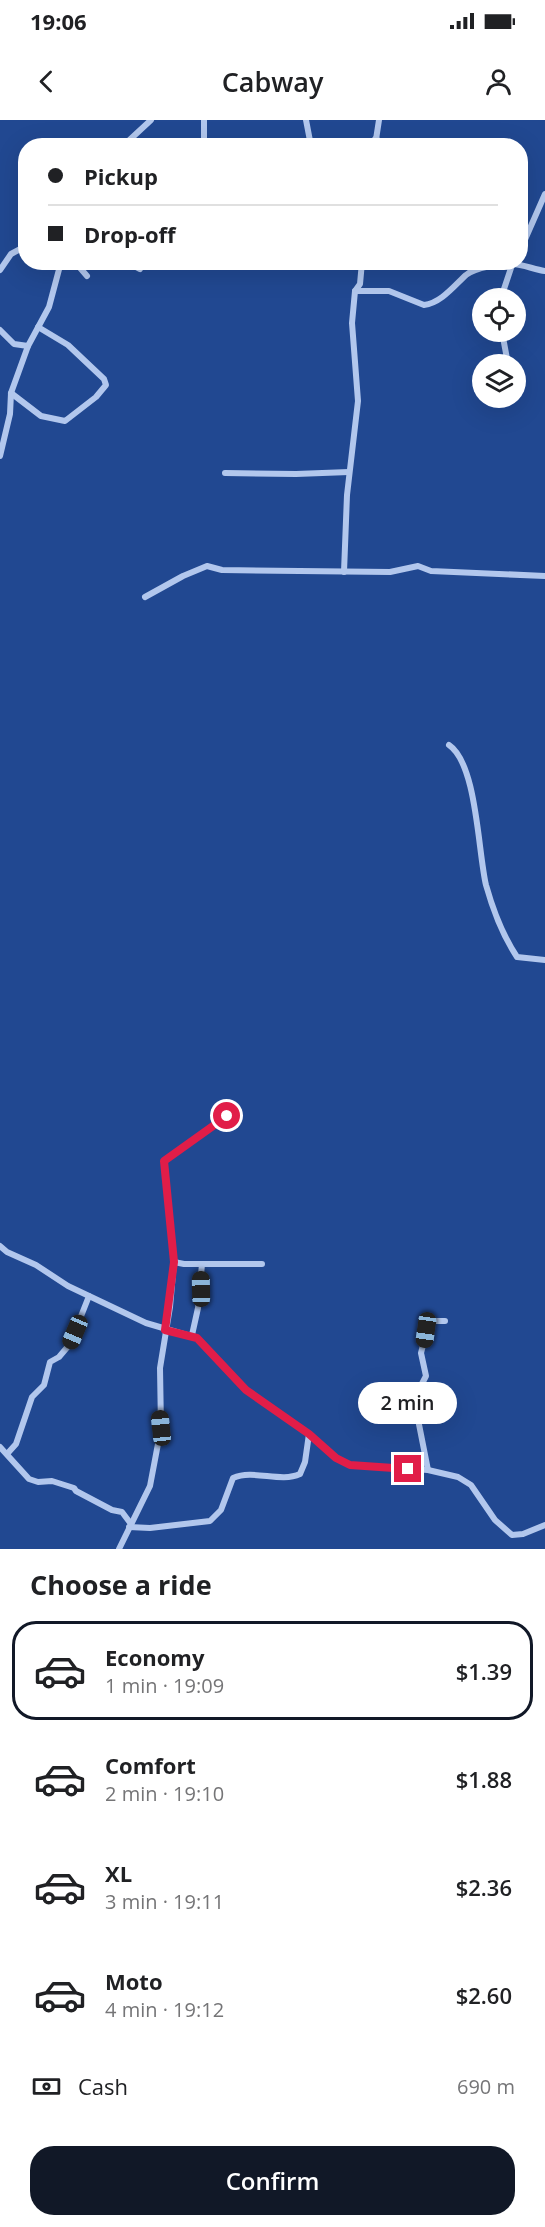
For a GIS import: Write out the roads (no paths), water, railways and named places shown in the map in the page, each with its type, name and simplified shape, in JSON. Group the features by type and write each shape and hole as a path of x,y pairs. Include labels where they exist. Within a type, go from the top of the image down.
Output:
{"street":[{"path":"132,138 151,120"},
{"path":"204,120 204,138"},
{"path":"306,120 309,138"},
{"path":"376,138 379,120"},
{"path":"528,233 545,194"},
{"path":"0,270 11,254 18,250"},
{"path":"528,267 545,271"},
{"path":"0,456 10,414 11,393 28,346 49,307 59,270"},
{"path":"82,270 87,276"},
{"path":"344,572 349,472 358,400 352,323 355,291 360,284 361,270"},
{"path":"355,291 381,289 420,304 429,304 453,290 467,274 480,270"},
{"path":"504,288 511,270"},
{"path":"11,393 37,414 63,421 83,408 106,385 104,379 68,345 38,327"},
{"path":"0,330 14,344 28,346"},
{"path":"225,472 296,474 349,472"},
{"path":"146,597 183,576 207,566 222,570 390,572 418,566 431,571 545,576"},
{"path":"449,745 456,750 472,796 486,885 505,939 517,957 545,960"},
{"path":"119,1549 150,1486 161,1428 160,1368 174,1262 164,1161 227,1116"},
{"path":"0,1246 89,1296 146,1323 165,1330 192,1335 246,1390 309,1434 336,1458 350,1465 444,1472 471,1485 495,1520 512,1535 523,1534 545,1525"},
{"path":"174,1262 262,1264"},
{"path":"192,1335 198,1308 202,1264"},
{"path":"7,1454 16,1444 32,1397 44,1385 50,1362 70,1344 89,1296"},
{"path":"428,1470 414,1399 426,1376 421,1353 428,1326 433,1321 445,1320"},
{"path":"130,1526 150,1528 210,1521 221,1510 232,1478 300,1474 305,1462 309,1434"},
{"path":"0,1447 19,1471 29,1479 38,1482 52,1481 74,1488 106,1507 122,1512 130,1526"}]}
